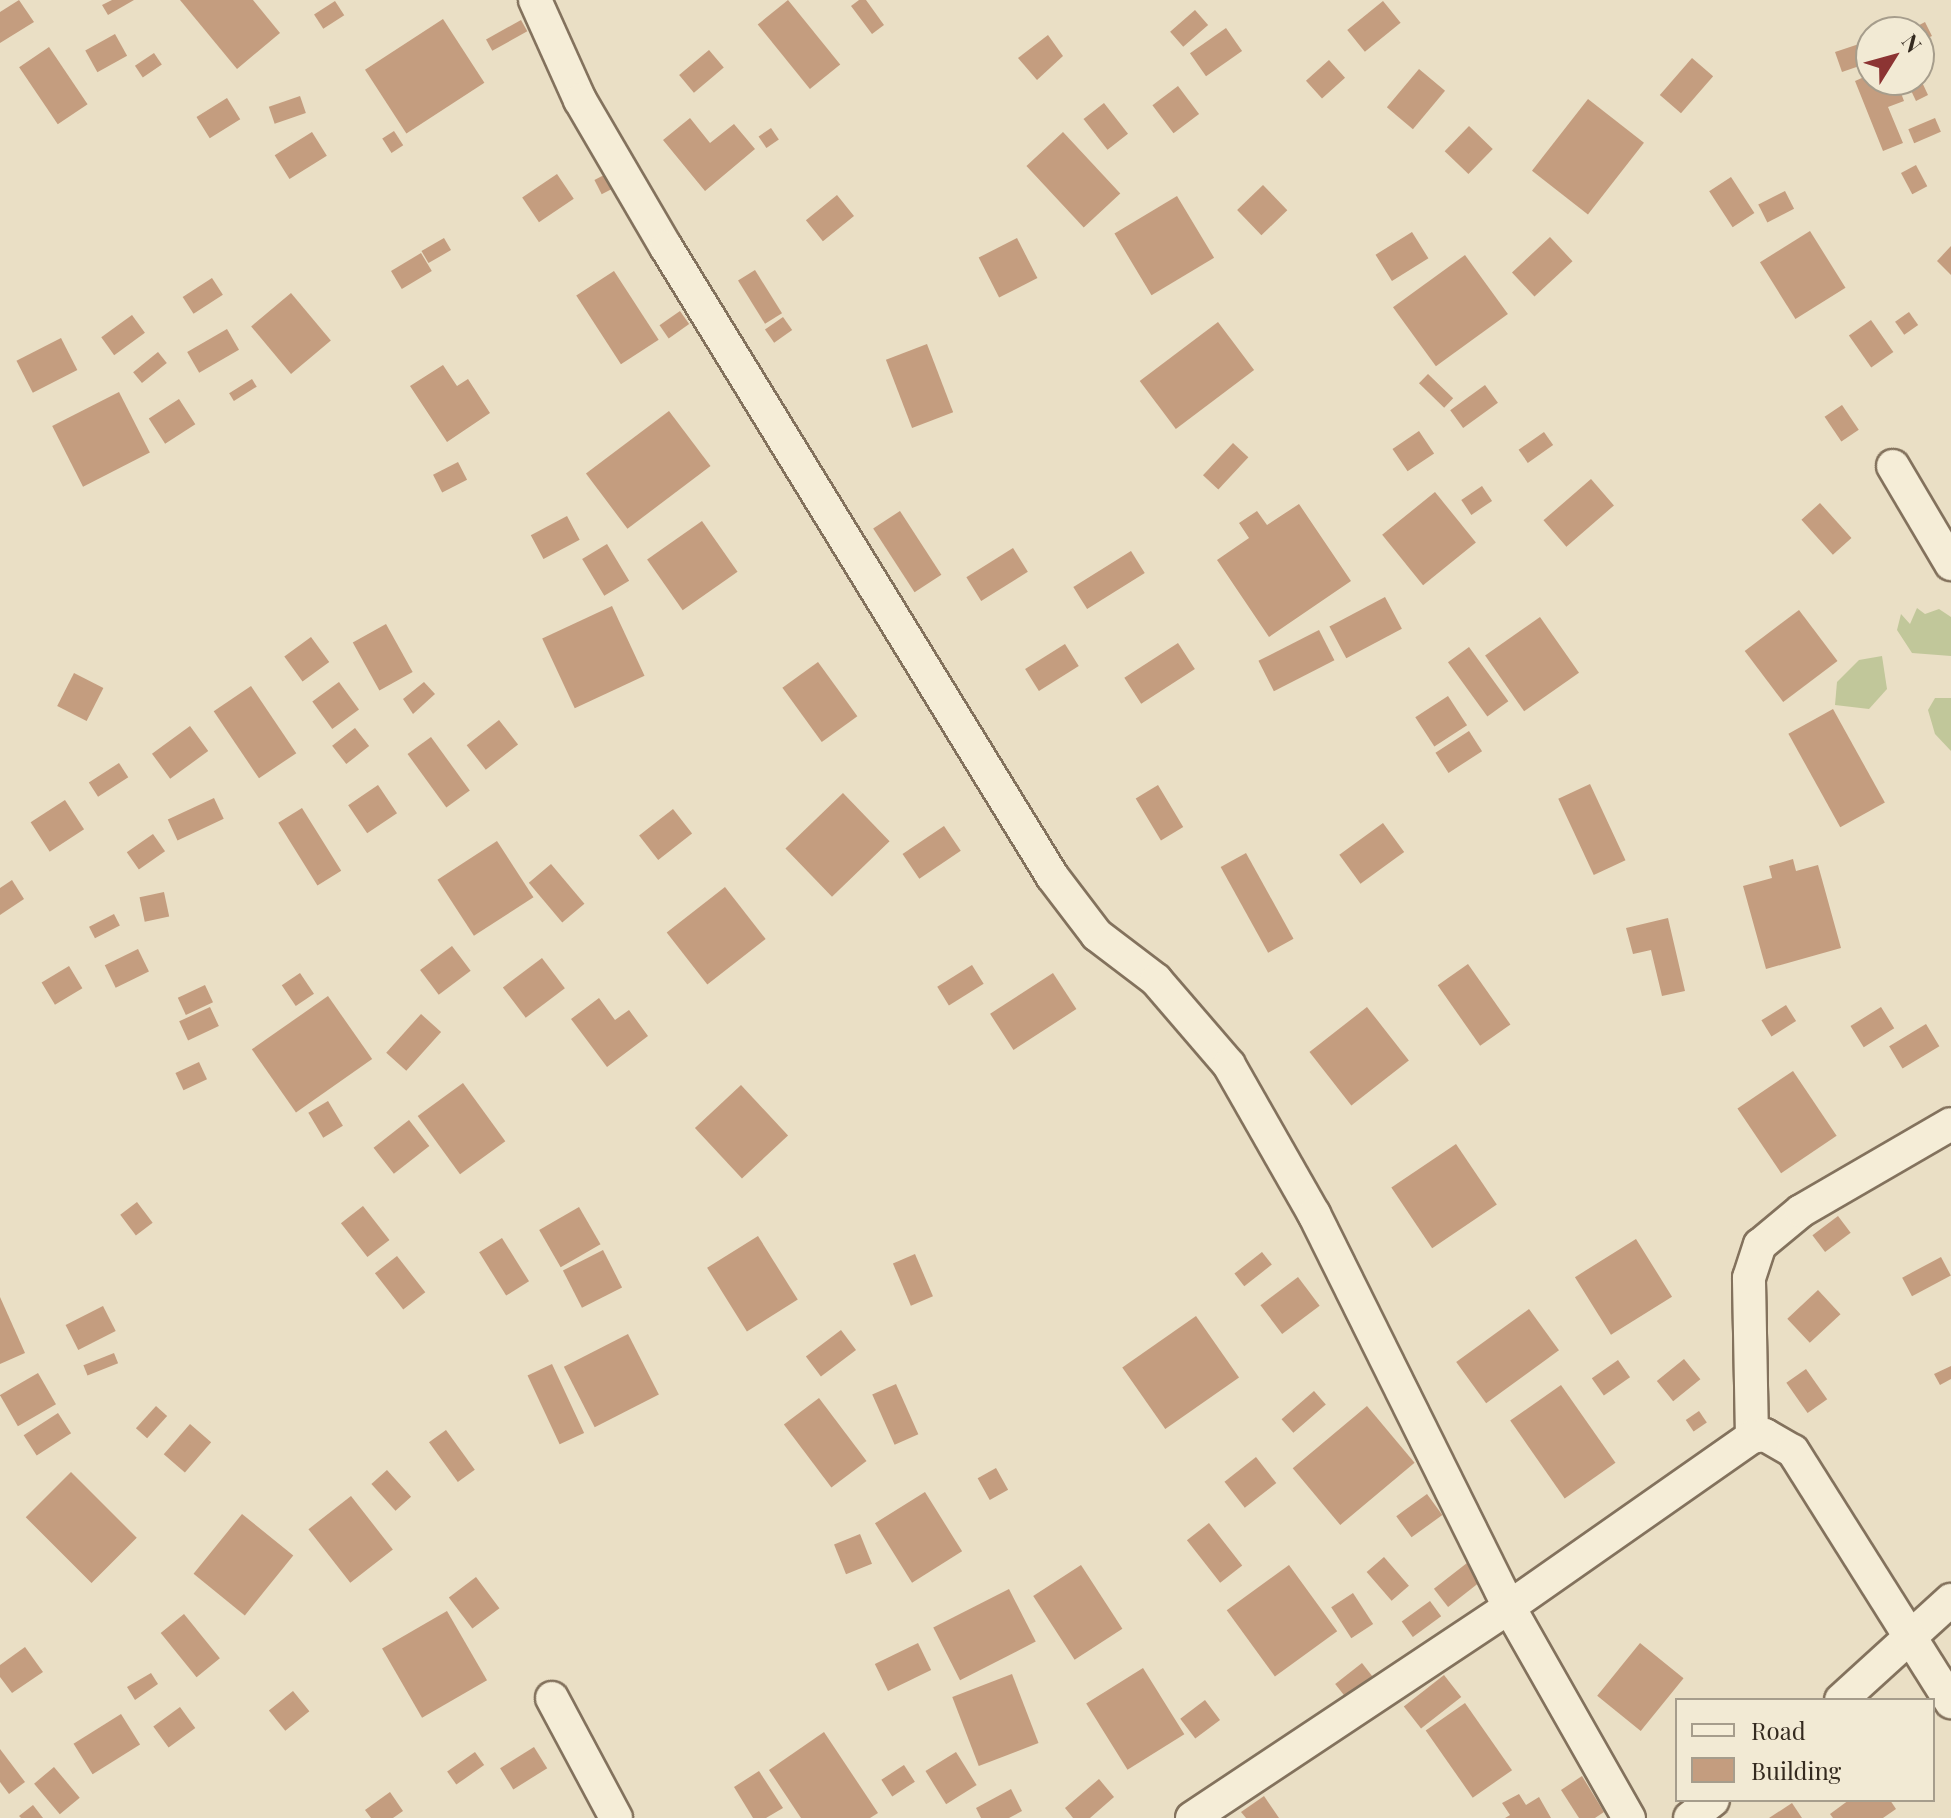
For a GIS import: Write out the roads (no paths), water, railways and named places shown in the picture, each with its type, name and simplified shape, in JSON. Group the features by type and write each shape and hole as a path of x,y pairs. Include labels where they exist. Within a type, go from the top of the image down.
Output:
{"street":[{"path":"535,0 580,100 666,247 1052,876 1097,935 1156,980 1229,1065 1314,1214 1509,1607 1629,1818"},
{"path":"1893,466 1951,564"},
{"path":"1752,1437 1749,1278 1760,1245 1801,1211 1951,1124"},
{"path":"1192,1818 1509,1607 1752,1437 1765,1435 1793,1451 1908,1640 1951,1702"},
{"path":"1843,1698 1951,1600"},
{"path":"552,1698 616,1818"},
{"path":"1690,1818 1710,1802"}]}
